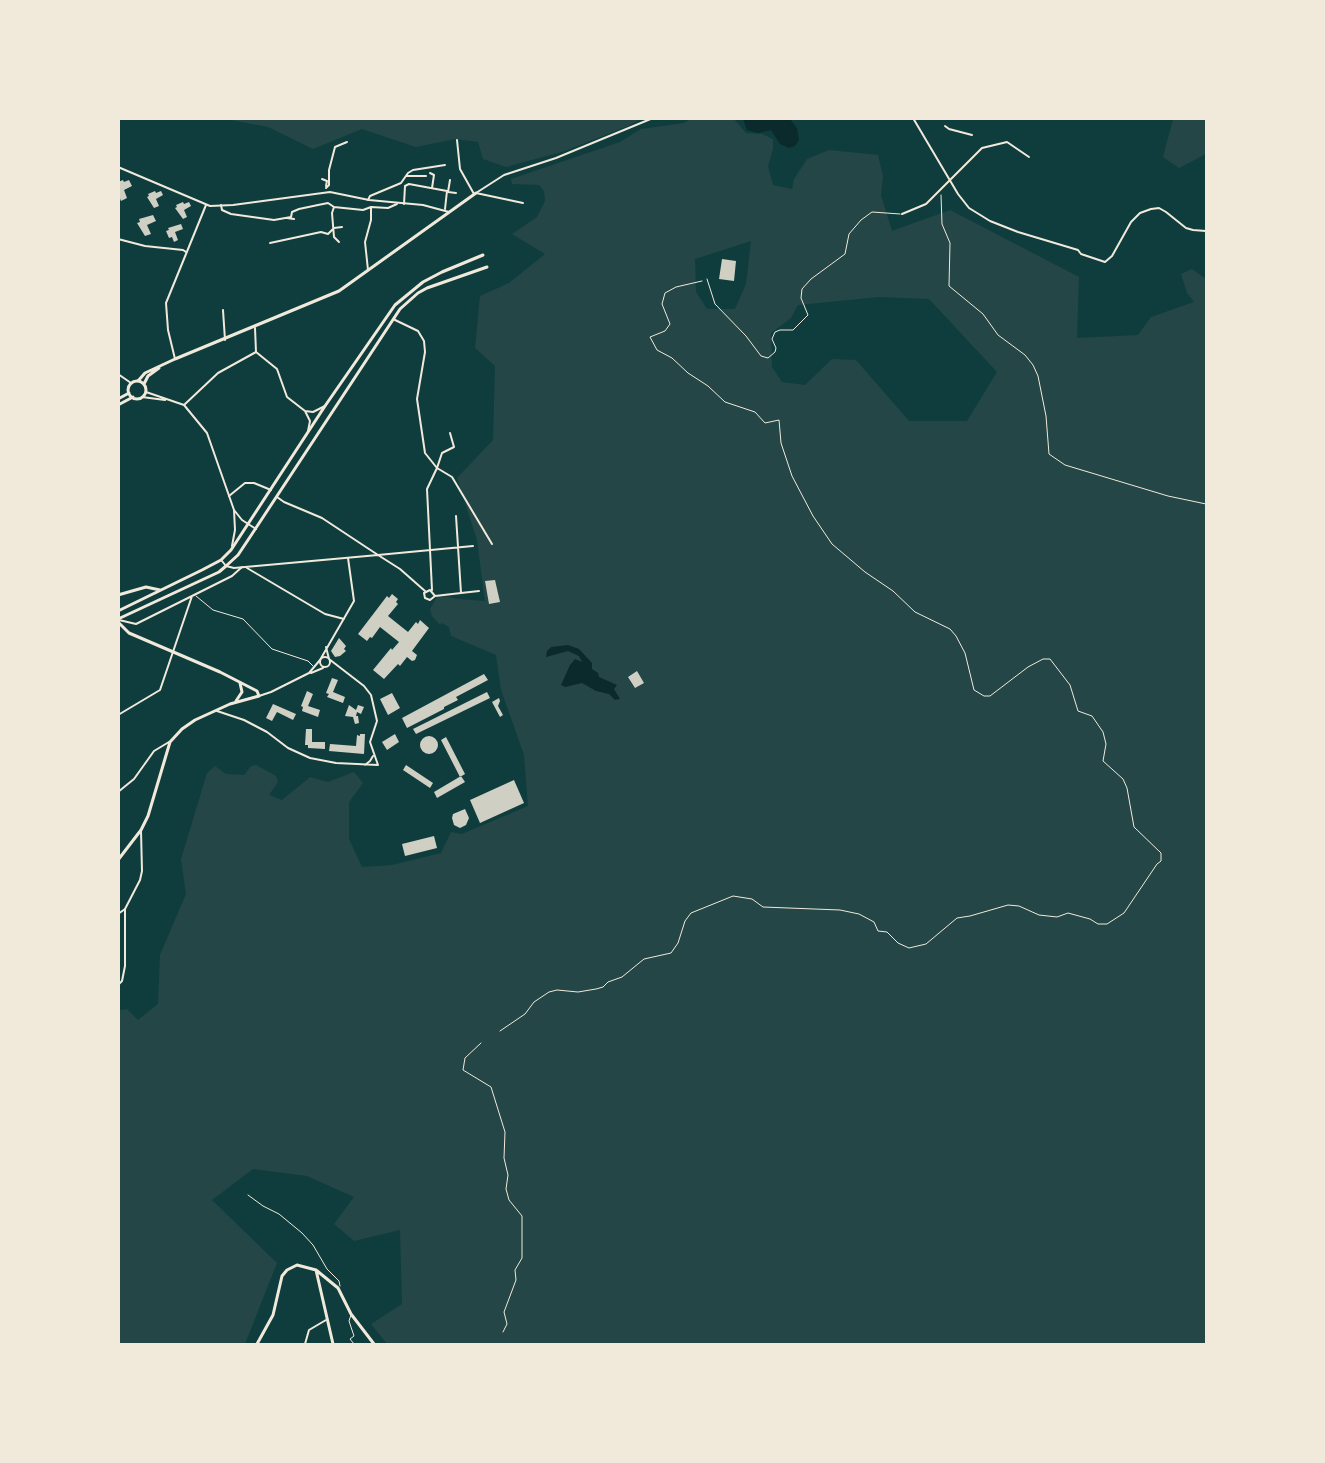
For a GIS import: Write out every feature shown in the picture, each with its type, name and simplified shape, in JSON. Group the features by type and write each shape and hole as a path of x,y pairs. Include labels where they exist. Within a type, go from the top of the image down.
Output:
{"main road":[{"path":"134,398 129,393 129,386 145,373 339,291 475,193"},
{"path":"118,611 221,560 231,550 325,406 395,305 413,289 432,277 483,255"},
{"path":"118,860 141,830 148,816 170,742 182,729 214,710 259,696 257,691 239,681 129,633 118,620 219,572 238,555 392,319 417,293 487,267"},
{"path":"118,405 142,397 146,392 144,384 148,376 160,367"},
{"path":"138,381 144,384"},
{"path":"118,399 129,393"},
{"path":"118,595 147,587 162,590"},
{"path":"230,704 241,695 242,687 239,681"},
{"path":"257,1344 273,1315 282,1276 287,1270 297,1265 316,1270 338,1288 351,1314 374,1344"},
{"path":"316,1270 333,1344"}],"street":[{"path":"475,193 504,175 556,158 652,118"},
{"path":"913,118 958,195 969,208 990,221 1017,232 1078,250 1081,254 1105,262 1112,256 1131,222 1140,213 1151,209 1159,208 1186,228 1206,231"},
{"path":"945,126 947,129 972,135"},
{"path":"457,140 460,170 475,193 523,202"},
{"path":"326,188 329,184 329,170 335,147 346,142"},
{"path":"902,214 926,204 982,148 1007,142 1029,157"},
{"path":"368,200 376,193 398,184 413,170 445,165"},
{"path":"118,167 206,205 327,192 368,200 445,209 449,212"},
{"path":"430,173 434,175 432,188"},
{"path":"406,176 426,176"},
{"path":"322,180 327,181 327,192"},
{"path":"445,209 450,180"},
{"path":"404,204 406,185 456,193"},
{"path":"221,205 223,211 236,215 274,220 291,217 292,212 300,209 327,203 334,207 363,210 371,207 388,208 397,204"},
{"path":"175,360 168,330 166,303 206,205"},
{"path":"334,207 332,213 335,240 339,242"},
{"path":"368,270 365,242 371,220 371,207"},
{"path":"286,218 294,219"},
{"path":"270,243 321,232 328,234 334,228 342,227"},
{"path":"118,239 145,246 186,252"},
{"path":"223,310 225,340"},
{"path":"392,319 418,331 424,341 425,352 417,399 425,453 437,468 452,477 492,544"},
{"path":"255,327 256,352 277,369 287,397 305,411 310,421 308,435"},
{"path":"184,405 218,373 256,352"},
{"path":"118,374 131,383"},
{"path":"146,392 184,405 207,433 234,510 235,530 231,550"},
{"path":"142,397 168,400"},
{"path":"305,411 313,412 325,406"},
{"path":"435,596 432,590 427,489 442,453 453,447 450,433"},
{"path":"229,496 245,483 254,483 271,490"},
{"path":"277,497 322,518 400,569 426,591 432,590"},
{"path":"234,510 256,529"},
{"path":"456,516 461,592"},
{"path":"221,560 226,566 234,568 473,546"},
{"path":"309,674 320,660 354,601 348,558"},
{"path":"118,620 136,624 232,576 244,566"},
{"path":"244,566 325,614 344,619"},
{"path":"426,591 424,596 427,600 435,596 479,591"},
{"path":"118,715 160,690 193,596"},
{"path":"326,647 330,664 326,668"},
{"path":"214,710 244,720 267,732 288,748 310,758 336,763 378,765 370,742 377,715 371,695 364,686 329,659 324,657 320,660"},
{"path":"320,660 321,666 326,668"},
{"path":"259,696 309,674 337,666"},
{"path":"118,792 134,779 154,751 170,742"},
{"path":"361,765 370,761 373,754"},
{"path":"118,914 125,909 140,880 142,871 141,830"},
{"path":"118,985 122,981 125,966 125,909"},
{"path":"305,1344 309,1330 326,1320"}],"lane":[{"path":"707,279 715,304 746,336 761,356 768,358 775,352 776,348 772,339 775,332 793,330 808,315 801,298 802,289 811,279 846,254 849,234 861,220 872,212 902,214"},
{"path":"193,596 213,609 243,619 272,649 308,661 314,667"},
{"path":"248,1195 262,1206 279,1214 302,1233 313,1245 327,1269 339,1281 338,1288"},
{"path":"351,1314 349,1322 354,1336 350,1340 354,1344"}],"path":[{"path":"941,189 942,224 950,243 949,286 983,314 998,335 1025,355 1033,365 1038,376 1044,408 1049,454 1065,465 1168,496 1206,504"},
{"path":"500,1031 525,1014 534,1002 549,992 557,990 578,992 597,989 622,977 644,959 671,953 678,943 685,921 691,912 733,896 752,899 763,907 840,910 859,914 874,922 878,931 887,932 897,944 909,948 926,944 957,918 1008,905 1019,906 1039,915 1057,917 1068,913 1090,919 1098,924 1107,924 1124,913 1156,864 1161,861 1161,853 1134,827 1127,788 1123,779 1103,760 1106,744 1103,732 1092,716 1078,711 1070,686 1050,659 1043,659 1028,667 990,696 984,696 974,690 969,664 956,636 950,629 915,612 893,591 865,572 832,544 813,516 792,476 781,443 779,420 765,423 755,412 725,402 672,358 657,350 650,337 665,331 670,324 662,303 665,293 676,287 707,279"},
{"path":"481,1043 465,1058 464,1070 490,1087 505,1132 504,1158 508,1175 506,1189 508,1200 522,1216 522,1258 515,1270 516,1280 504,1312 507,1324 503,1332"}],"shaded area":[{"path":"226,119 641,119 565,151 506,167 483,159 478,142 455,139 416,147 362,129 313,149 268,127"},
{"path":"691,119 734,119 746,133 762,134 773,139 773,149 768,166 773,185 792,189 794,179 807,159 829,150 878,155 883,176 881,195 892,231 950,210 1079,277 1077,338 1138,335 1151,317 1194,302 1187,293 1181,274 1192,269 1206,279 1206,1344 387,1344 371,1324 402,1304 400,1230 354,1241 334,1224 354,1197 307,1176 253,1169 212,1200 277,1263 245,1344 119,1344 119,1010 127,1009 138,1020 158,1004 160,955 186,894 181,859 207,773 215,766 226,774 244,775 251,766 256,765 276,776 278,782 269,795 282,800 310,777 328,782 354,772 363,783 349,802 349,839 362,867 392,865 441,853 451,832 462,834 528,806 524,755 501,690 496,655 451,636 449,627 442,623 440,625 432,616 430,609 438,595 485,601 477,540 457,478 493,440 495,366 475,348 480,296 509,283 545,254 512,234 537,217 545,201 544,191 539,185 512,184 511,179 620,142 641,129 684,123","holes":["751,241 746,284 735,309 707,309 696,292 695,259","879,297 929,299 997,372 967,421 909,421 856,360 832,359 805,385 782,382 772,367 771,333 791,318 798,305"]},
{"path":"743,119 790,119 797,128 799,140 795,146 789,148 780,144 771,130 758,133 747,130"},
{"path":"1173,119 1206,119 1206,154 1179,168 1163,157"},
{"path":"568,645 579,649 592,663 592,669 598,673 599,677 617,685 614,689 620,699 615,700 609,694 596,691 582,683 565,687 561,685 575,659 582,662 579,656 568,651 546,657 547,651 551,647"}],"building":[{"path":"123,180 124,182 129,180 132,186 124,190 127,198 121,201 118,194 118,182"},
{"path":"155,191 156,193 161,191 163,195 156,199 159,206 154,208 147,197"},
{"path":"183,202 184,204 189,202 191,206 184,210 187,217 183,219 175,208"},
{"path":"153,215 156,221 147,225 151,234 145,236 137,223 140,222 139,219"},
{"path":"181,224 183,229 175,232 178,240 174,242 166,231 169,230 168,228"},
{"path":"722,259 736,261 734,281 719,279"},
{"path":"495,580 500,602 489,604 485,581"},
{"path":"392,594 398,599 396,602 398,604 388,616 408,632 420,620 429,628 412,651 417,655 415,660 412,661 407,657 384,679 373,670 399,642 380,627 367,641 358,634 387,596 389,598"},
{"path":"339,638 346,646 344,649 346,651 335,657 331,651"},
{"path":"637,671 644,683 635,688 628,677"},
{"path":"484,674 488,680 456,697 458,700 444,709 407,728 402,718"},
{"path":"332,678 338,680 333,692 345,697 343,703 327,697 329,694 326,693"},
{"path":"307,691 313,694 308,706 320,710 318,717 302,711 301,706"},
{"path":"487,692 490,698 416,734 413,729"},
{"path":"392,693 400,708 388,715 380,699"},
{"path":"499,698 498,706 503,715 500,717 492,702"},
{"path":"273,704 296,714 293,720 277,712 272,721 266,718"},
{"path":"349,705 356,710 358,705 364,707 361,714 357,712 359,723 355,724 353,717 345,716"},
{"path":"306,729 312,729 312,742 325,742 325,749 308,748 308,745 305,745"},
{"path":"360,734 365,734 364,754 329,751 330,744 356,746 357,735 360,736"},
{"path":"395,734 399,742 387,750 382,742"},
{"path":"429,736 435,739 438,745 435,751 429,754 423,751 420,745 423,739"},
{"path":"446,737 465,774 460,777 441,740"},
{"path":"406,765 433,783 430,788 403,770"},
{"path":"461,776 465,782 437,798 434,792"},
{"path":"514,780 524,803 480,823 470,800"},
{"path":"465,809 469,818 466,825 460,828 454,825 453,814"},
{"path":"434,836 437,848 405,856 402,844"}]}
